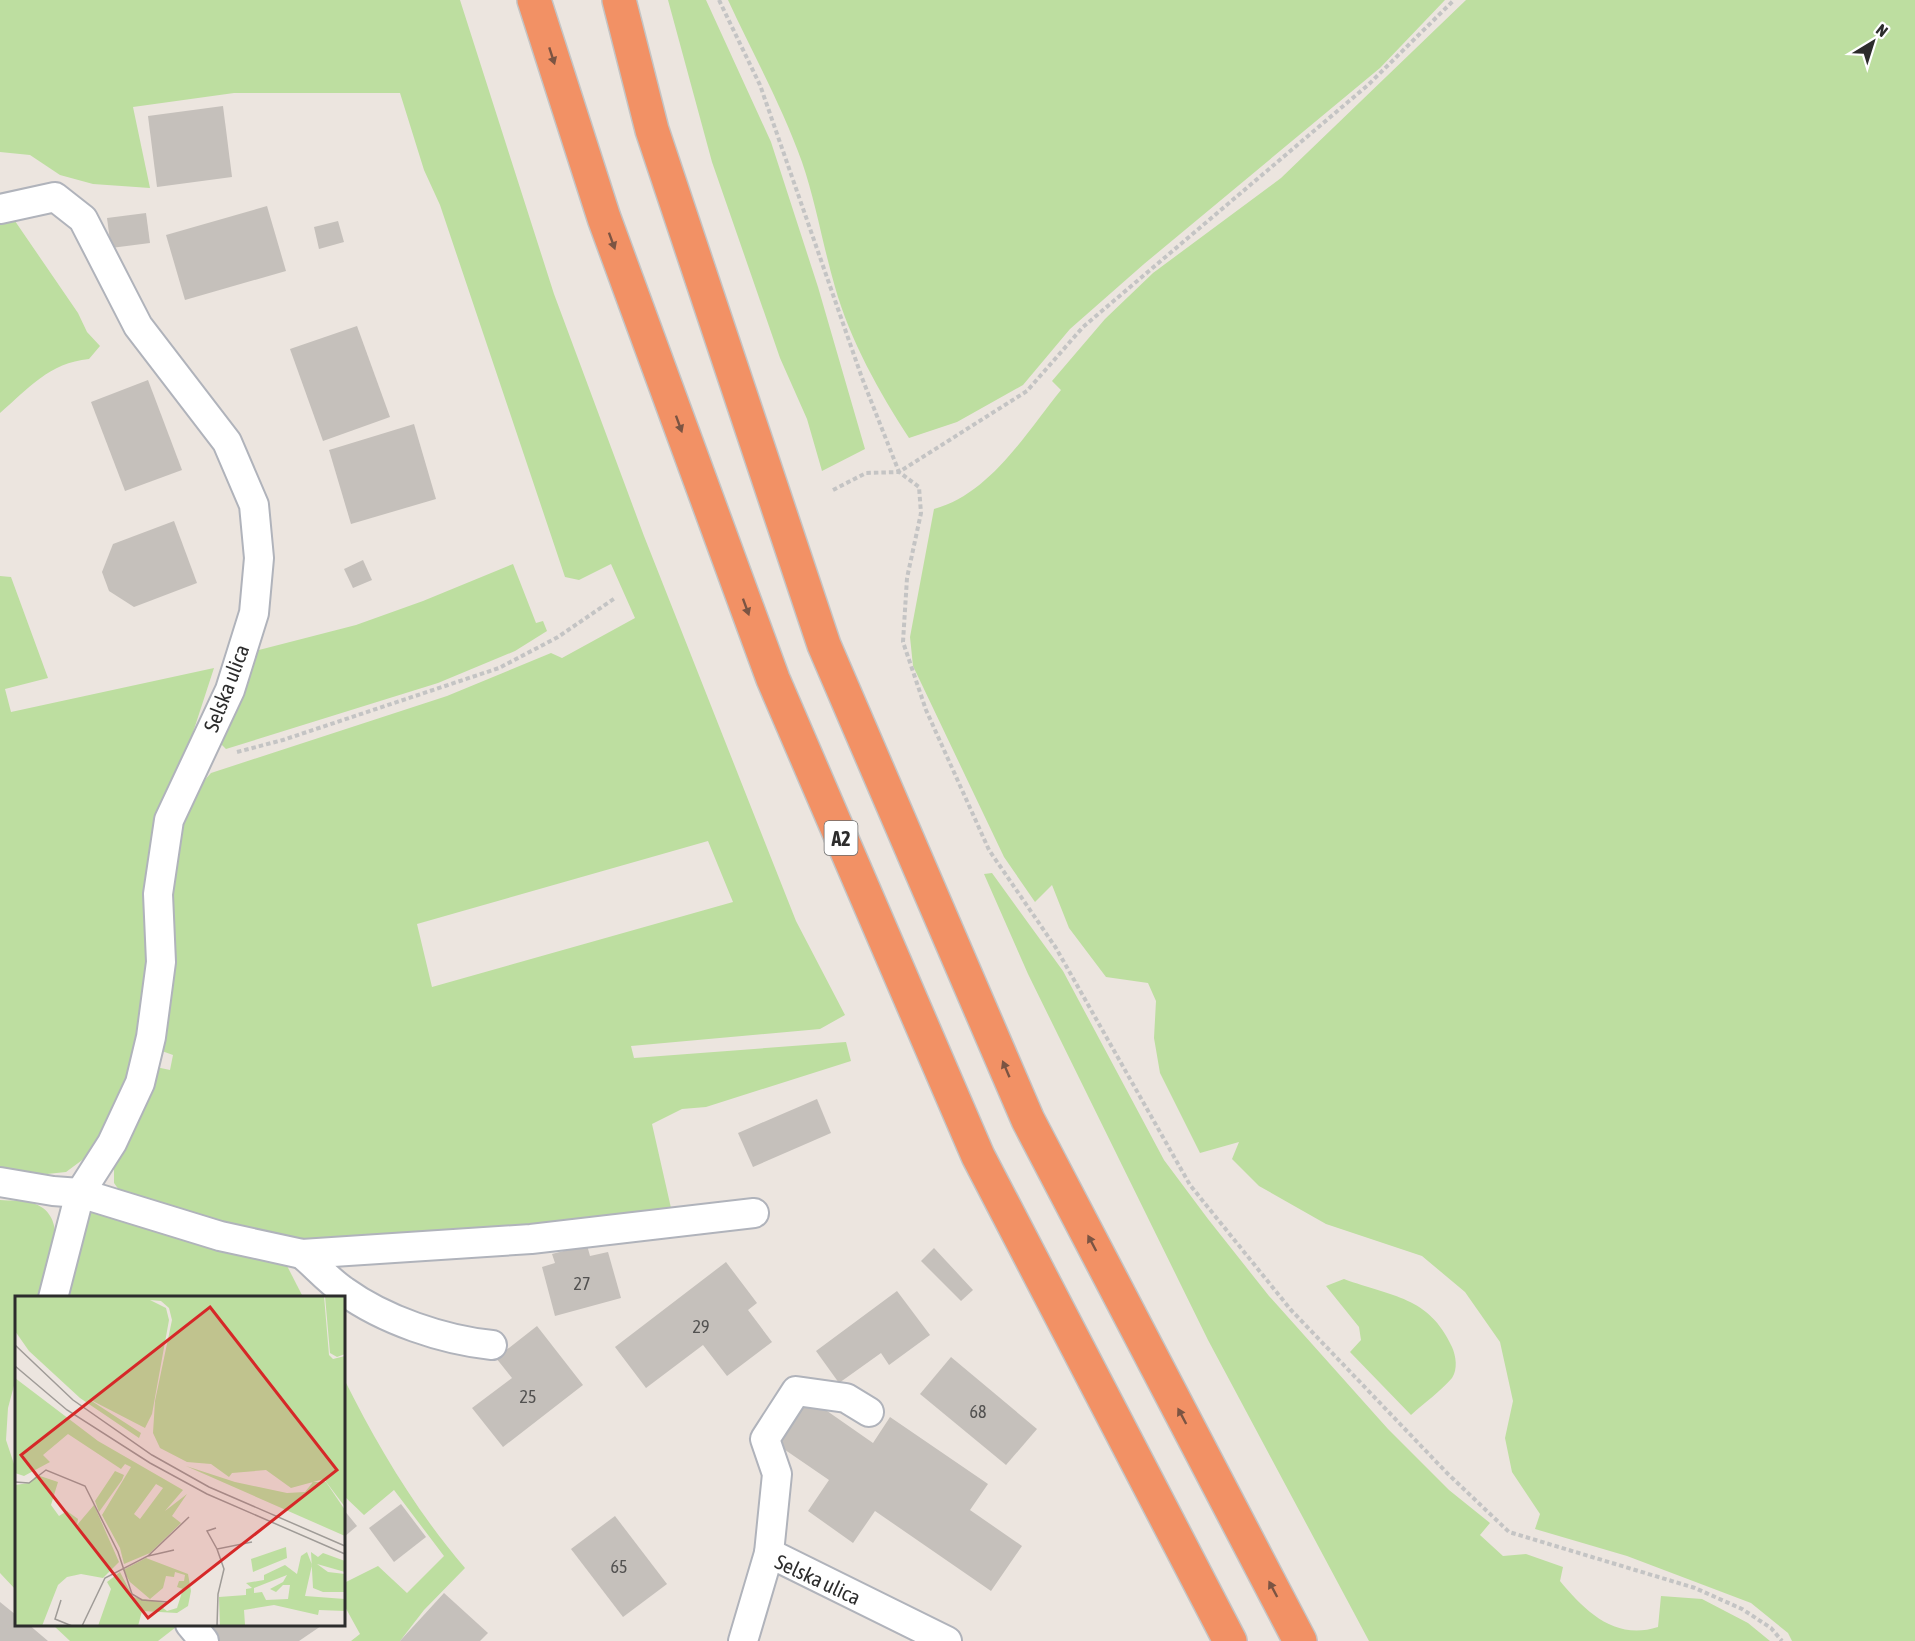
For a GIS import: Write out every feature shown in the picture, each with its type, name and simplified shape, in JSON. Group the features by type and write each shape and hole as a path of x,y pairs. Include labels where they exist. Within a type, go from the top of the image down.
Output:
{"highway":[{"name":"A2","path":"534,0 604,218 773,679 978,1156 1230,1641"},
{"path":"619,0 652,130 824,645 1028,1120 1300,1641"}],"street":[{"name":"Selska ulica","path":"0,209 55,197 83,219 138,326 227,442 254,505 258,558 254,613 230,690 169,820 158,894 160,962 151,1037 140,1083 112,1143 80,1193 54,1296"},
{"path":"0,1182 80,1193 220,1236 302,1254 531,1239 754,1213"},
{"path":"302,1254 344,1292 404,1323 466,1342 492,1345"},
{"path":"769,1553 777,1473 765,1439 796,1391 846,1398 869,1412"},
{"name":"Selska ulica","path":"743,1641 769,1553 947,1641"},
{"path":"192,1626 204,1641"}],"path":[{"path":"719,0 760,86 862,378 899,472 919,487 921,513 907,578 903,642 926,710 989,850 1056,948 1190,1185 1291,1310 1447,1473 1509,1532 1695,1588 1742,1609 1771,1628 1782,1641"},
{"path":"833,490 867,473 899,472 1027,391 1083,327 1368,86 1454,0"},
{"path":"195,762 283,740 499,668 558,637 615,598"}],"green space":[{"path":"0,0 460,0 554,294 644,536 796,921 845,1015 820,1029 631,1046 634,1058 846,1042 851,1061 706,1107 682,1109 652,1124 671,1208 473,1233 308,1244 127,1201 114,1183 114,1162 156,1067 170,1070 173,1055 159,1050 169,884 176,833 193,793 211,773 447,696 551,653 562,658 635,618 611,564 579,580 565,577 440,205 424,170 400,93 234,93 133,107 150,188 93,184 60,175 30,155 0,152","holes":["708,841 733,902 432,987 417,924"]},
{"path":"668,0 706,0 771,142 818,287 865,449 822,471 807,419 780,358 712,162"},
{"path":"728,0 1445,0 1380,68 1144,264 1070,329 1023,385 957,422 909,438 876,384 857,346 835,287 802,162 776,100"},
{"path":"1466,0 1915,0 1915,1641 1792,1641 1788,1633 1751,1603 1627,1556 1535,1529 1540,1514 1512,1472 1505,1438 1513,1401 1500,1342 1465,1292 1422,1256 1326,1224 1259,1186 1232,1159 1239,1142 1200,1153 1160,1073 1154,1038 1156,1001 1148,983 1106,977 1069,928 1052,885 1035,902 1004,857 913,666 910,637 934,509 973,490 1005,460 1061,390 1052,381 1105,319 1153,273 1281,178"},
{"path":"0,205 4,205 78,313 87,332 100,346 89,359 62,366 40,378 0,413"},
{"path":"513,564 536,623 543,621 547,631 515,651 438,683 226,749 215,738 243,654 356,625 423,601"},
{"path":"0,576 11,577 48,678 5,689 11,712 214,668 169,806 149,1000 122,1098 93,1152 66,1172 47,1174 0,1171"},
{"path":"992,873 1063,971 1164,1160 1269,1296 1388,1429 1449,1490 1490,1523 1480,1535 1503,1556 1526,1554 1563,1567 1560,1581 1580,1603 1615,1627 1642,1630 1658,1627 1661,1596 1702,1599 1748,1623 1770,1641 1369,1641 1208,1340 1028,974 984,874"},
{"path":"0,1200 28,1202 44,1209 52,1219 55,1244 44,1296 15,1296 15,1382 8,1408 6,1440 15,1467 15,1589 0,1573"},
{"path":"91,1212 283,1258 302,1296 65,1296 82,1218"},
{"path":"1344,1279 1393,1295 1420,1308 1443,1330 1452,1347 1456,1362 1452,1378 1411,1415 1350,1352 1361,1340 1359,1327 1326,1286"},
{"path":"345,1381 398,1477 430,1524 465,1568 424,1610 400,1641 351,1641 360,1634 345,1607 345,1582 378,1566 407,1593 444,1556 394,1490 364,1515 345,1497"},
{"path":"54,1626 176,1627 158,1641 70,1641"}],"building":[{"path":"223,106 232,177 157,187 148,116"},
{"path":"267,206 286,271 185,300 166,235"},
{"path":"146,213 150,243 111,248 107,218"},
{"path":"338,221 344,242 319,249 314,227"},
{"path":"357,326 390,417 323,441 290,349"},
{"path":"148,380 182,470 125,491 91,402"},
{"path":"414,424 436,499 351,524 329,450"},
{"path":"174,521 197,583 134,607 109,591 102,572 113,544"},
{"path":"363,560 372,580 353,588 344,569"},
{"path":"817,1099 831,1133 753,1167 738,1133"},
{"path":"587,1245 590,1256 608,1252 621,1298 555,1316 542,1267 555,1263 552,1254"},
{"path":"934,1248 973,1290 961,1301 921,1261"},
{"path":"726,1262 757,1303 748,1310 772,1342 727,1376 703,1345 646,1388 615,1347"},
{"path":"897,1291 930,1335 889,1365 881,1353 839,1383 816,1351"},
{"path":"537,1326 583,1385 503,1447 472,1408 512,1378 496,1358"},
{"path":"951,1357 1037,1429 1006,1465 920,1394"},
{"path":"807,1397 873,1443 890,1417 988,1484 970,1510 1022,1546 991,1591 875,1511 853,1543 808,1511 829,1480 775,1443"},
{"path":"401,1504 426,1537 394,1562 369,1528"},
{"path":"345,1511 357,1526 345,1536"},
{"path":"615,1516 667,1584 623,1617 571,1549"},
{"path":"444,1593 488,1633 480,1641 400,1641"},
{"path":"0,1602 15,1614 15,1626 30,1626 48,1641 0,1641"},
{"path":"211,1626 321,1626 299,1641 189,1641"}]}
